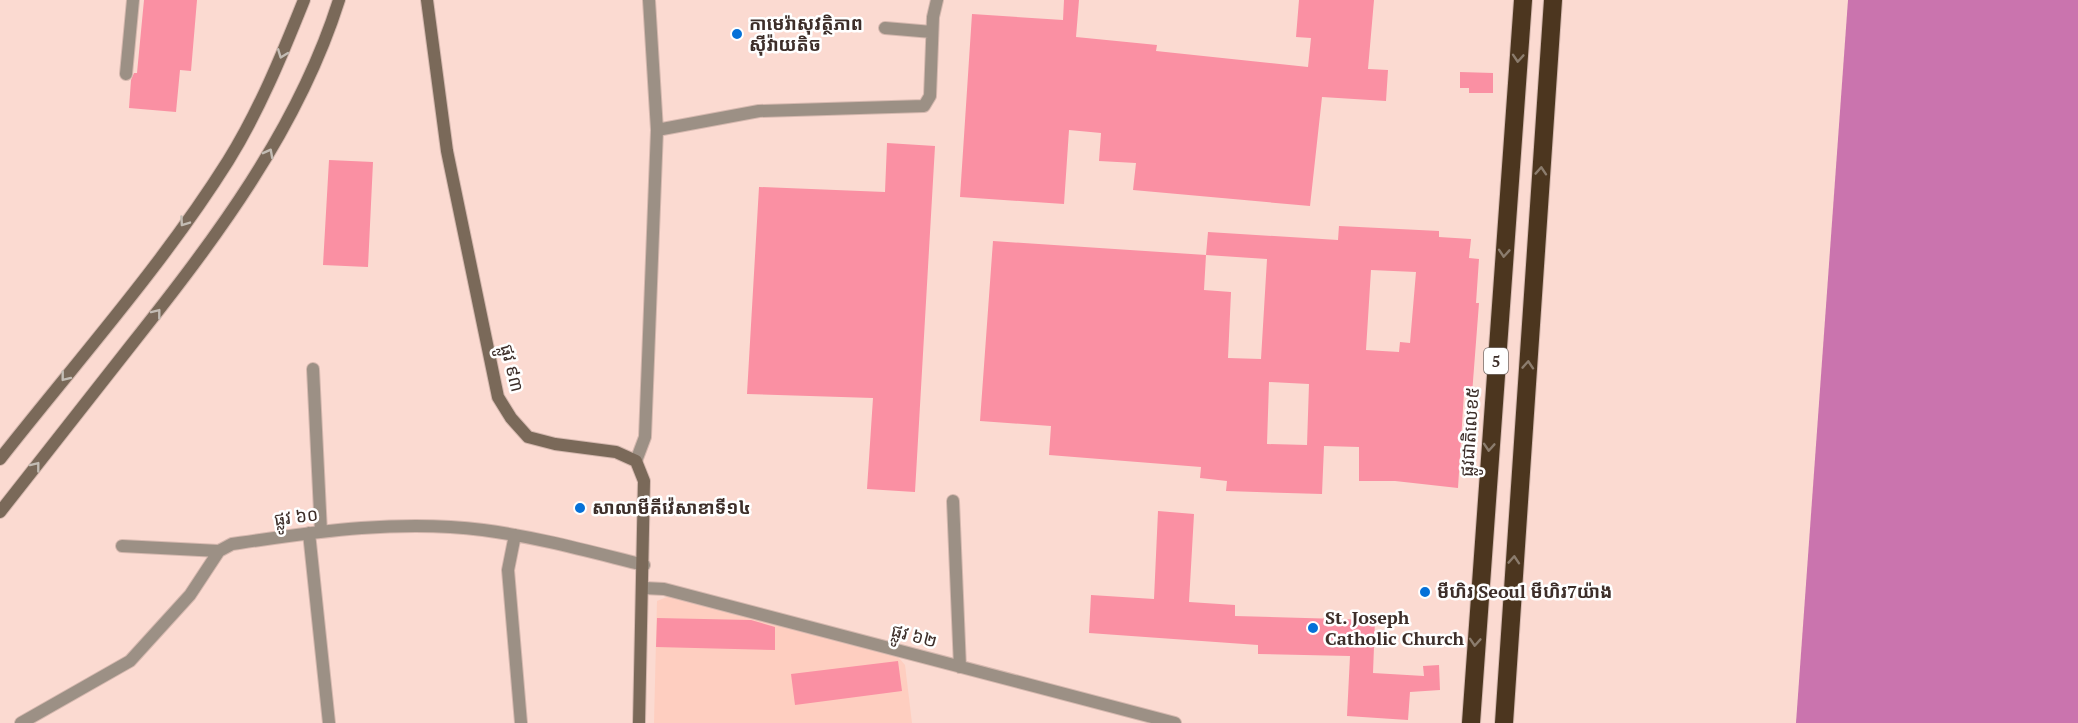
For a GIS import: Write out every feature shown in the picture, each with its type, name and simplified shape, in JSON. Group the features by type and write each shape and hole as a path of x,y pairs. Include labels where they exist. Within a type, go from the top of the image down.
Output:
{"highway":[{"name":"ផ្លូវជាតិលេខ៥","path":"1471,723 1523,0"},
{"name":"5","path":"1504,723 1553,0"}],"street":[{"path":"126,74 133,0"},
{"path":"0,459 156,262 228,160 276,70 304,0"},
{"path":"0,512 182,282 256,177 306,83 339,0"},
{"name":"ផ្លូវ ៩៣","path":"427,0 447,152 498,397 510,418 528,437 555,444 616,452 636,461"},
{"path":"639,723 644,588 644,481 636,461 645,437 648,401 657,130 649,0"},
{"path":"657,130 759,111 924,106 930,96 932,32 938,0"},
{"path":"885,28 932,32"},
{"path":"313,369 315,532 329,723"},
{"path":"953,501 960,667"},
{"name":"ផ្លូវ ៦០","path":"219,551 231,544 315,532 404,525 514,535 644,565"},
{"path":"514,535 508,570 521,723"},
{"path":"122,546 219,551"},
{"path":"21,723 130,661 190,595 219,551"},
{"name":"ផ្លូវ ៦២","path":"644,588 664,589 1175,723"}],"shaded area":[{"path":"1848,0 2078,0 2078,723 1796,723"},
{"path":"674,594 894,652 905,665 912,723 654,723 657,601"}],"building":[{"path":"144,0 197,0 191,71 180,70 176,112 129,108 131,80 134,73 137,73"},
{"path":"1064,0 1079,0 1076,37 1157,45 1156,51 1308,67 1311,38 1296,37 1299,0 1374,0 1368,69 1388,70 1386,101 1322,97 1310,206 1133,190 1136,163 1099,161 1101,133 1069,130 1064,204 960,197 972,14 1063,20"},
{"path":"1460,72 1493,73 1493,93 1469,93 1469,88 1460,88"},
{"path":"887,143 935,146 915,492 867,489 873,398 747,394 759,187 885,192"},
{"path":"329,160 373,162 368,267 323,265"},
{"path":"1339,226 1439,231 1439,237 1471,239 1469,258 1479,259 1476,303 1479,303 1472,394 1464,393 1458,488 1395,481 1359,481 1359,447 1324,446 1322,494 1226,491 1227,481 1200,478 1201,467 1049,455 1051,426 980,421 993,241 1206,255 1208,232 1338,240","holes":["1206,255 1267,259 1261,359 1228,358 1231,292 1204,290","1371,270 1416,272 1410,343 1400,342 1399,352 1366,350","1269,382 1309,384 1307,445 1267,444"]},
{"path":"1158,511 1194,514 1189,602 1235,605 1235,616 1375,620 1373,673 1424,676 1423,666 1439,665 1440,690 1410,692 1408,720 1347,716 1350,656 1258,654 1258,645 1089,633 1091,595 1154,599"},
{"path":"657,618 751,620 775,627 775,650 656,647"},
{"path":"898,661 902,691 795,705 791,674"}],"place":[{"name":"កាមេរ៉ាសុវត្ថិភាព ស៊ីវ៉ាយតិច","path":"737,34"},
{"name":"សាលាមីគីវ៉េសាខាទី១៤","path":"580,508"},
{"name":"មីហិរ Seoul មីហិរ7យ៉ាង","path":"1425,592"},
{"name":"St. Joseph Catholic Church","path":"1313,628"}]}
